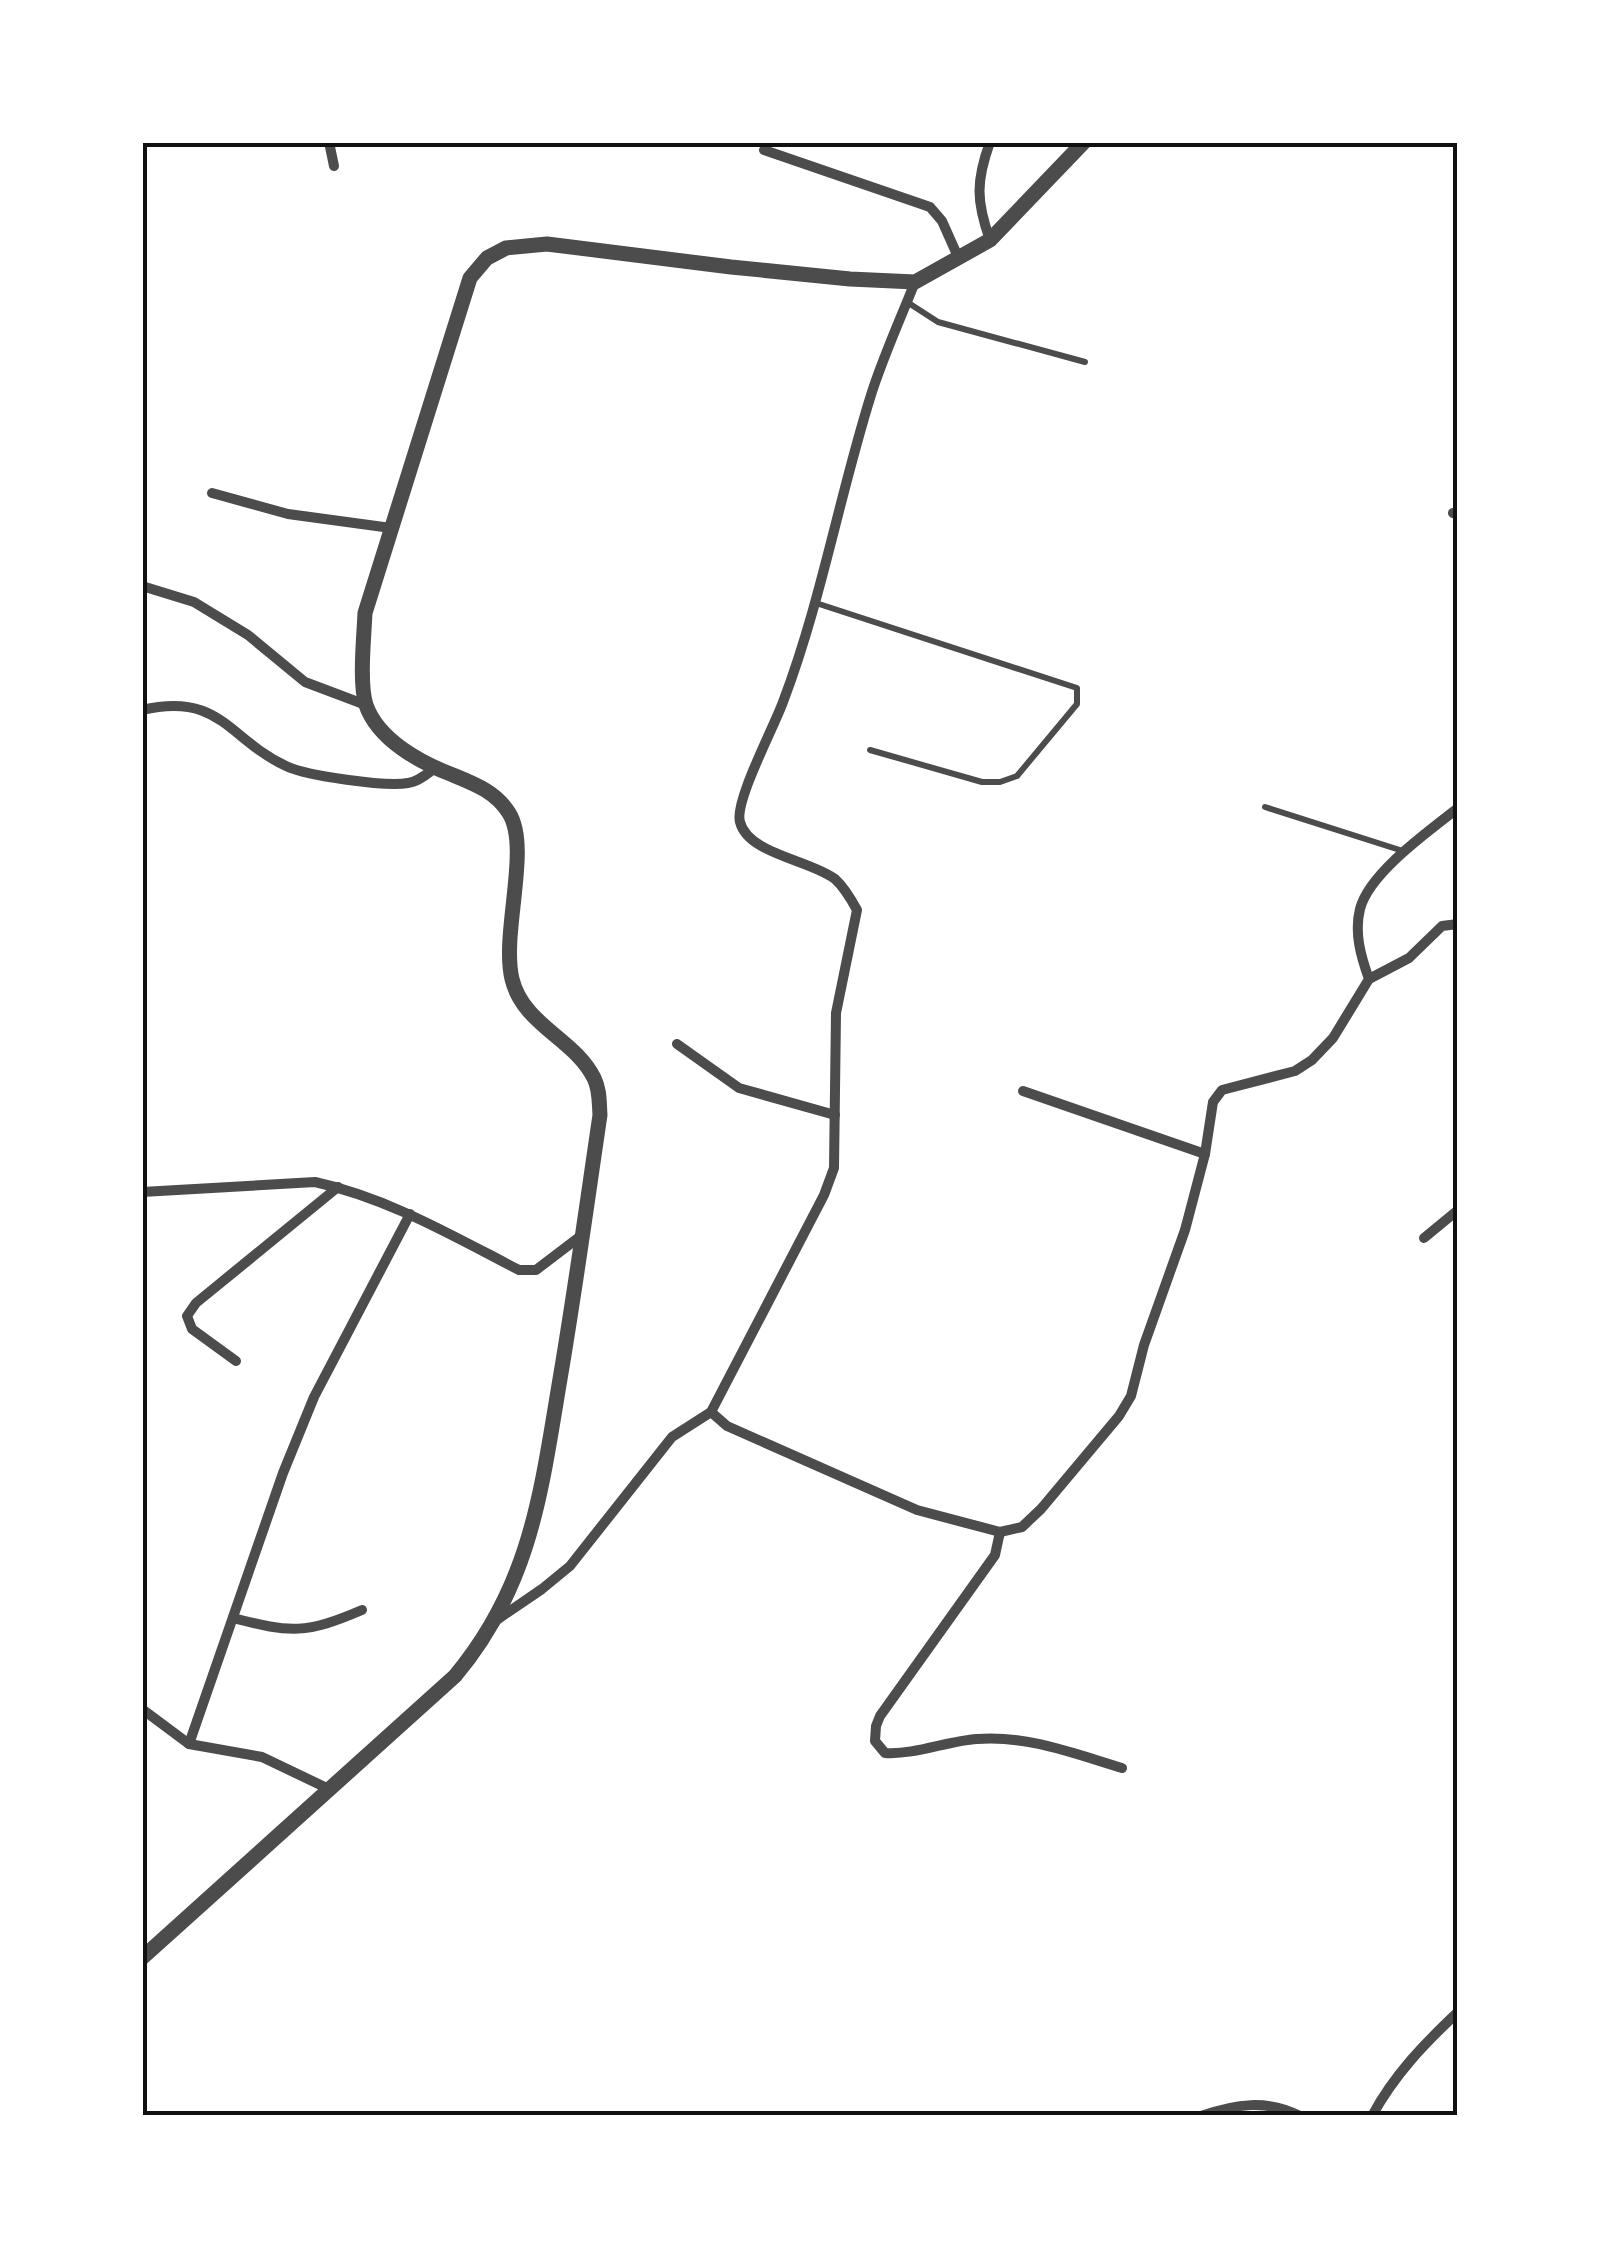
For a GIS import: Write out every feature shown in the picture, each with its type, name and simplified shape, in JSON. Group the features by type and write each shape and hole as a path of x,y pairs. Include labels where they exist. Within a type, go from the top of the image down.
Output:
{"street":[{"path":"329,142 334,166"},
{"path":"990,142 978,184 981,214 990,240"},
{"path":"142,1958 455,1676 497,1619 519,1572 539,1498 600,1115 599,1093 584,1064 530,1012 512,980 508,949 516,827 509,813 494,794 435,768 388,737 366,705 363,654 365,613 470,278 487,258 506,248 548,244 732,267 915,282 990,240 1084,142"},
{"path":"764,150 930,207 942,220 959,259"},
{"path":"497,1619 570,1566 672,1437 711,1412 824,1196 834,1168 836,1013 857,910 836,880 761,846 745,834 738,819 742,797 785,698 816,603 871,394 915,282"},
{"path":"212,493 288,514 391,528"},
{"path":"142,586 194,602 248,635 305,682 366,705"},
{"path":"142,710 176,705 199,709 221,718 269,755 299,771 392,784 412,783 435,768"},
{"path":"1368,979 1360,952 1361,904 1403,851 1458,808"},
{"path":"711,1412 727,1426 918,1510 1000,1532 1022,1527 1119,1416 1131,1396 1144,1345 1186,1230 1213,1102 1222,1090 1295,1071 1312,1060 1333,1038 1368,979 1409,958 1442,926 1458,924"},
{"path":"677,1044 739,1088 835,1115"},
{"path":"1022,1091 1205,1154"},
{"path":"142,1192 315,1182 410,1214 519,1270 536,1270 582,1234"},
{"path":"236,1361 192,1329 187,1316 196,1302 338,1187"},
{"path":"1424,1238 1458,1210"},
{"path":"189,1744 283,1473 314,1397 410,1214"},
{"path":"1000,1532 995,1555 880,1716 876,1741 885,1753 900,1754 978,1738 1026,1740 1122,1768"},
{"path":"233,1618 298,1631 321,1628 362,1610"},
{"path":"142,1709 189,1744 262,1758 331,1790"},
{"path":"1372,2116 1387,2088 1425,2042 1458,2012"},
{"path":"1201,2116 1234,2105 1265,2104 1300,2116"}],"lane":[{"path":"907,302 938,322 1085,362"},
{"path":"816,603 1077,688 1079,694 1078,704 1017,776 1000,782 982,782 870,750"},
{"path":"1265,807 1403,851"}]}
